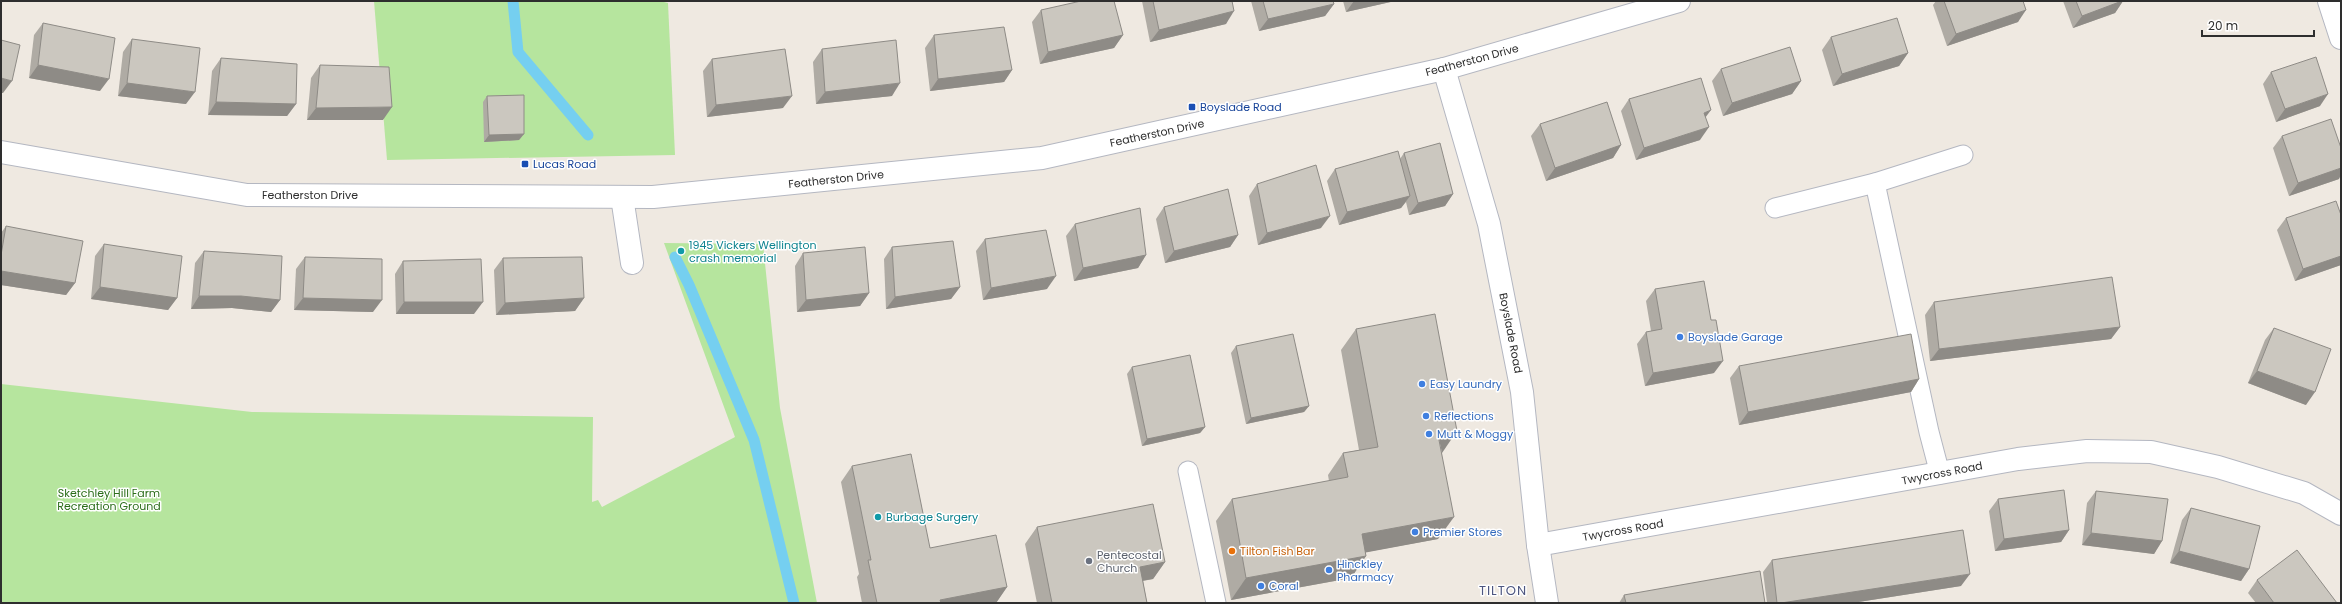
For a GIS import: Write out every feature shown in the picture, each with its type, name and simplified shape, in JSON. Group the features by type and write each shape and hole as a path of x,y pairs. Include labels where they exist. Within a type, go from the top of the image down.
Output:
{"street":[{"name":"Featherston Drive","path":"1,152 247,195 652,197 1042,158 1444,69 1679,1"},
{"path":"2329,1 2341,38"},
{"name":"Boyslade Road","path":"1444,69 1489,224 1522,392 1538,545 1547,603"},
{"path":"622,197 632,263"},
{"name":"Twycross Road","path":"1538,545 2018,459 2087,451 2151,452 2218,468 2304,493 2341,514"}],"lane":[{"path":"1775,208 1875,183 1962,154"},
{"path":"1875,183 1929,432 1940,474"},
{"path":"1188,471 1216,603"}],"green space":[{"path":"374,1 660,1 668,3 675,155 387,160"},
{"name":"Sketchley Hill Farm Recreation Ground","path":"664,243 763,244 780,408 817,603 1,603 1,384 252,412 593,417 592,502 598,500 602,507 735,437"}],"building":[{"path":"1081,1 1114,1 1123,35 1048,52 1041,10"},
{"path":"1153,1 1232,1 1234,11 1159,30"},
{"path":"1263,1 1333,1 1334,4 1268,19"},
{"path":"1944,1 2023,1 2026,10 1956,34"},
{"path":"2076,1 2122,1 2082,16"},
{"path":"1897,18 1908,53 1842,74 1831,37"},
{"path":"43,23 115,38 109,79 38,65"},
{"path":"1004,27 1012,70 938,79 934,35"},
{"path":"132,39 200,48 195,92 127,83"},
{"path":"1,40 20,45 12,81 1,78"},
{"path":"896,40 900,83 825,92 822,49"},
{"path":"1790,47 1801,81 1732,103 1721,69"},
{"path":"785,49 792,96 716,105 712,59"},
{"path":"2316,57 2328,94 2285,109 2271,72"},
{"path":"221,58 297,64 296,104 216,102"},
{"path":"320,65 389,67 392,107 316,108"},
{"path":"1701,78 1711,110 1704,113 1709,127 1644,148 1629,99"},
{"path":"524,95 524,134 489,135 487,96"},
{"path":"1607,102 1621,145 1555,168 1540,124"},
{"path":"2331,119 2341,148 2341,168 2298,183 2282,136"},
{"path":"1440,143 1453,194 1418,203 1404,153"},
{"path":"1398,151 1410,196 1347,212 1335,169"},
{"path":"1316,165 1330,216 1267,233 1257,184"},
{"path":"1228,189 1238,235 1174,251 1164,207"},
{"path":"2336,201 2341,215 2341,256 2303,269 2286,218"},
{"path":"1140,208 1146,255 1083,268 1075,224"},
{"path":"6,226 83,241 75,283 1,271 1,255"},
{"path":"1046,230 1056,276 991,288 985,239"},
{"path":"953,241 960,287 895,297 892,247"},
{"path":"104,244 182,256 177,298 100,287"},
{"path":"865,247 869,293 806,300 803,253"},
{"path":"204,251 282,256 280,300 241,296 199,296"},
{"path":"305,257 382,259 382,300 303,298"},
{"path":"582,257 584,298 505,303 503,258"},
{"path":"481,259 483,302 404,302 403,261"},
{"path":"2112,277 2120,327 1939,349 1934,302"},
{"name":"Boyslade Garage","path":"1704,281 1711,320 1716,320 1723,361 1653,373 1646,332 1662,329 1655,289"},
{"path":"1435,314 1457,431 1438,435 1454,517 1362,534 1366,556 1246,578 1232,499 1348,477 1343,453 1378,447 1356,329"},
{"path":"2274,328 2331,349 2315,392 2257,371"},
{"path":"1293,334 1309,406 1251,418 1236,346"},
{"path":"1911,334 1919,379 1748,412 1739,366"},
{"path":"1190,355 1205,427 1147,439 1132,367"},
{"name":"Burbage Surgery","path":"911,454 930,548 996,535 1007,587 940,600 941,603 877,603 868,560 871,560 852,466"},
{"path":"2064,490 2069,530 2004,539 1998,499"},
{"path":"2096,491 2168,499 2162,541 2091,533"},
{"name":"Pentecostal Church","path":"1153,504 1165,562 1140,567 1147,603 1052,603 1037,527"},
{"path":"2191,508 2260,526 2249,569 2179,551"},
{"path":"1963,530 1970,574 1777,603 1772,560"},
{"path":"2297,550 2337,603 2274,603 2257,580"},
{"path":"1760,571 1765,603 1626,603 1624,595"}],"waterway":[{"path":"513,1 518,52 588,135"},
{"path":"675,257 689,285 754,440 794,603"}],"place":[{"name":"Boyslade Road","path":"1192,107"},
{"name":"Lucas Road","path":"525,164"},
{"name":"1945 Vickers Wellington crash memorial","path":"681,251"},
{"name":"Boyslade Garage","path":"1680,337"},
{"name":"Easy Laundry","path":"1422,384"},
{"name":"Reflections","path":"1426,416"},
{"name":"Mutt & Moggy","path":"1429,434"},
{"name":"Burbage Surgery","path":"878,517"},
{"name":"Premier Stores","path":"1415,532"},
{"name":"Tilton Fish Bar","path":"1232,551"},
{"name":"Pentecostal Church","path":"1089,561"},
{"name":"Hinckley Pharmacy","path":"1329,570"},
{"name":"Coral","path":"1261,586"}],"district":[{"name":"TILTON","path":"1503,590"}]}
